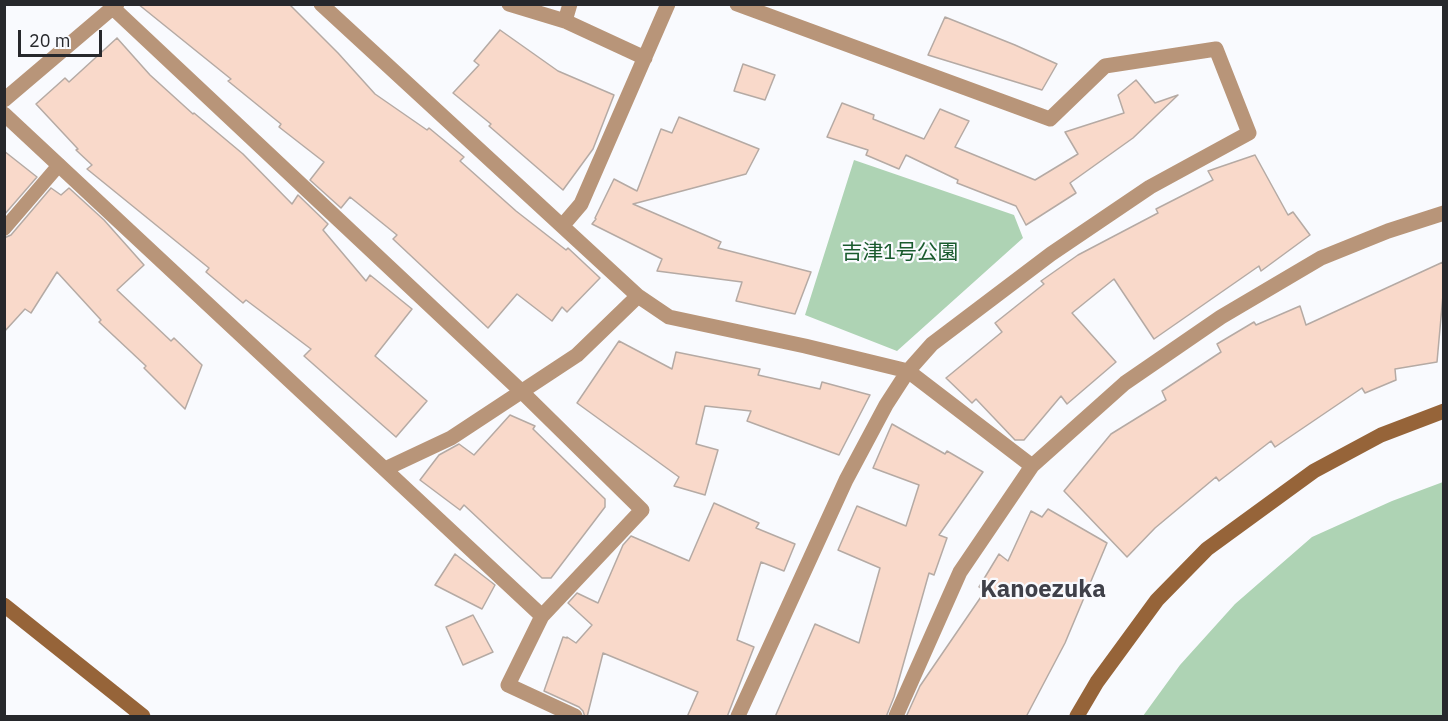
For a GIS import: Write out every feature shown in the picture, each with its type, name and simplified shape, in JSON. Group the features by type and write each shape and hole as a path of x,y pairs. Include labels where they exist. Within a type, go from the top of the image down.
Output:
{"street":[{"path":"321,4 638,296 669,317 908,371 1032,466"},
{"path":"509,4 565,21 645,58"},
{"path":"565,21 570,4"},
{"path":"563,225 581,204 668,4"},
{"path":"737,4 1050,119 1106,66 1216,49 1250,133 1150,188 1051,254 932,344 908,371 886,405 846,480 738,717"},
{"path":"4,100 115,6 521,391 642,510 542,615 508,686 575,717"},
{"path":"4,114 542,615"},
{"path":"896,717 960,572 1032,466 1125,383 1221,317 1321,258 1388,231 1443,213"},
{"path":"385,469 451,438 577,355 638,296"},
{"path":"1077,717 1097,682 1157,600 1207,549 1314,471 1381,435 1443,411"},
{"path":"4,605 143,717"}],"lane":[{"path":"4,229 59,165"}],"green space":[{"name":"吉津1号公園","path":"854,160 1014,215 1023,238 897,351 805,315"},
{"path":"1443,482 1443,716 1143,716 1180,665 1235,604 1312,537 1392,501"}],"building":[{"path":"138,4 289,4 375,94 427,130 429,128 464,157 460,161 516,211 566,250 568,248 600,278 567,312 562,307 552,321 517,294 488,328 393,239 397,235 350,197 341,208 310,180 324,162 279,127 281,124 228,81 231,79"},
{"path":"945,17 1057,64 1042,90 928,55"},
{"path":"500,30 558,71 614,95 593,149 563,190 489,126 491,124 453,93 479,65 474,61"},
{"path":"117,38 150,75 193,114 243,154 292,204 298,195 328,224 323,230 366,281 370,275 412,309 375,356 427,401 396,437 304,356 311,349 246,300 243,303 206,272 209,268 87,169 92,165 36,104 65,78 69,82"},
{"path":"743,64 775,75 765,100 734,91"},
{"path":"1136,80 1155,103 1178,95 1133,138 1070,183 1076,193 1026,225 1016,206 957,183 958,180 906,155 899,169 866,155 868,150 827,137 842,103 874,115 873,119 924,139 940,109 969,121 955,147 1035,180 1078,154 1065,132 1124,113 1118,95"},
{"path":"679,117 759,149 746,174 633,204 721,242 718,248 811,272 795,314 736,301 742,282 657,271 662,259 592,224 614,179 637,191 661,129 672,133"},
{"path":"4,151 37,177 4,215"},
{"path":"1255,155 1288,215 1293,212 1310,235 1261,271 1259,266 1154,339 1114,279 1072,313 1116,362 1067,404 1061,396 1024,440 1015,440 976,399 972,403 946,378 1002,332 995,323 1044,284 1041,281 1078,255 1158,213 1156,209 1213,180 1208,171"},
{"path":"51,188 61,195 69,188 104,220 144,265 117,290 171,341 174,338 202,365 185,409 144,368 146,366 99,322 101,320 57,272 31,313 25,309 4,332 4,238 11,235"},
{"path":"1443,262 1443,295 1437,362 1395,369 1396,380 1365,393 1362,388 1275,447 1271,441 1219,481 1216,477 1155,528 1127,557 1064,491 1111,434 1166,400 1162,391 1221,352 1217,344 1254,322 1256,325 1300,306 1306,325"},
{"path":"619,341 672,369 676,352 760,369 758,375 820,389 822,382 870,395 839,455 747,421 751,411 705,406 696,444 718,450 705,495 674,486 679,477 577,403"},
{"path":"510,415 535,426 533,429 605,499 605,507 551,578 542,578 464,505 460,510 420,480 439,455 459,444 474,455"},
{"path":"892,424 945,454 947,451 983,472 939,535 947,538 934,575 929,573 894,697 886,717 775,717 815,624 859,643 880,568 838,550 857,506 906,526 919,485 873,468"},
{"path":"714,503 759,523 756,528 795,544 784,571 761,562 737,640 754,647 727,717 687,717 698,692 603,653 587,717 579,707 544,691 563,637 576,643 592,625 568,603 577,593 598,603 623,545 631,536 689,561"},
{"path":"1048,509 1107,543 1065,643 1026,717 906,717 920,686 985,591 979,587 999,554 1008,561 1031,511 1042,517"},
{"path":"455,554 495,585 482,609 435,585"},
{"path":"473,615 493,652 463,665 446,627"}],"district":[{"name":"Kanoezuka","path":"1043,590"}]}
